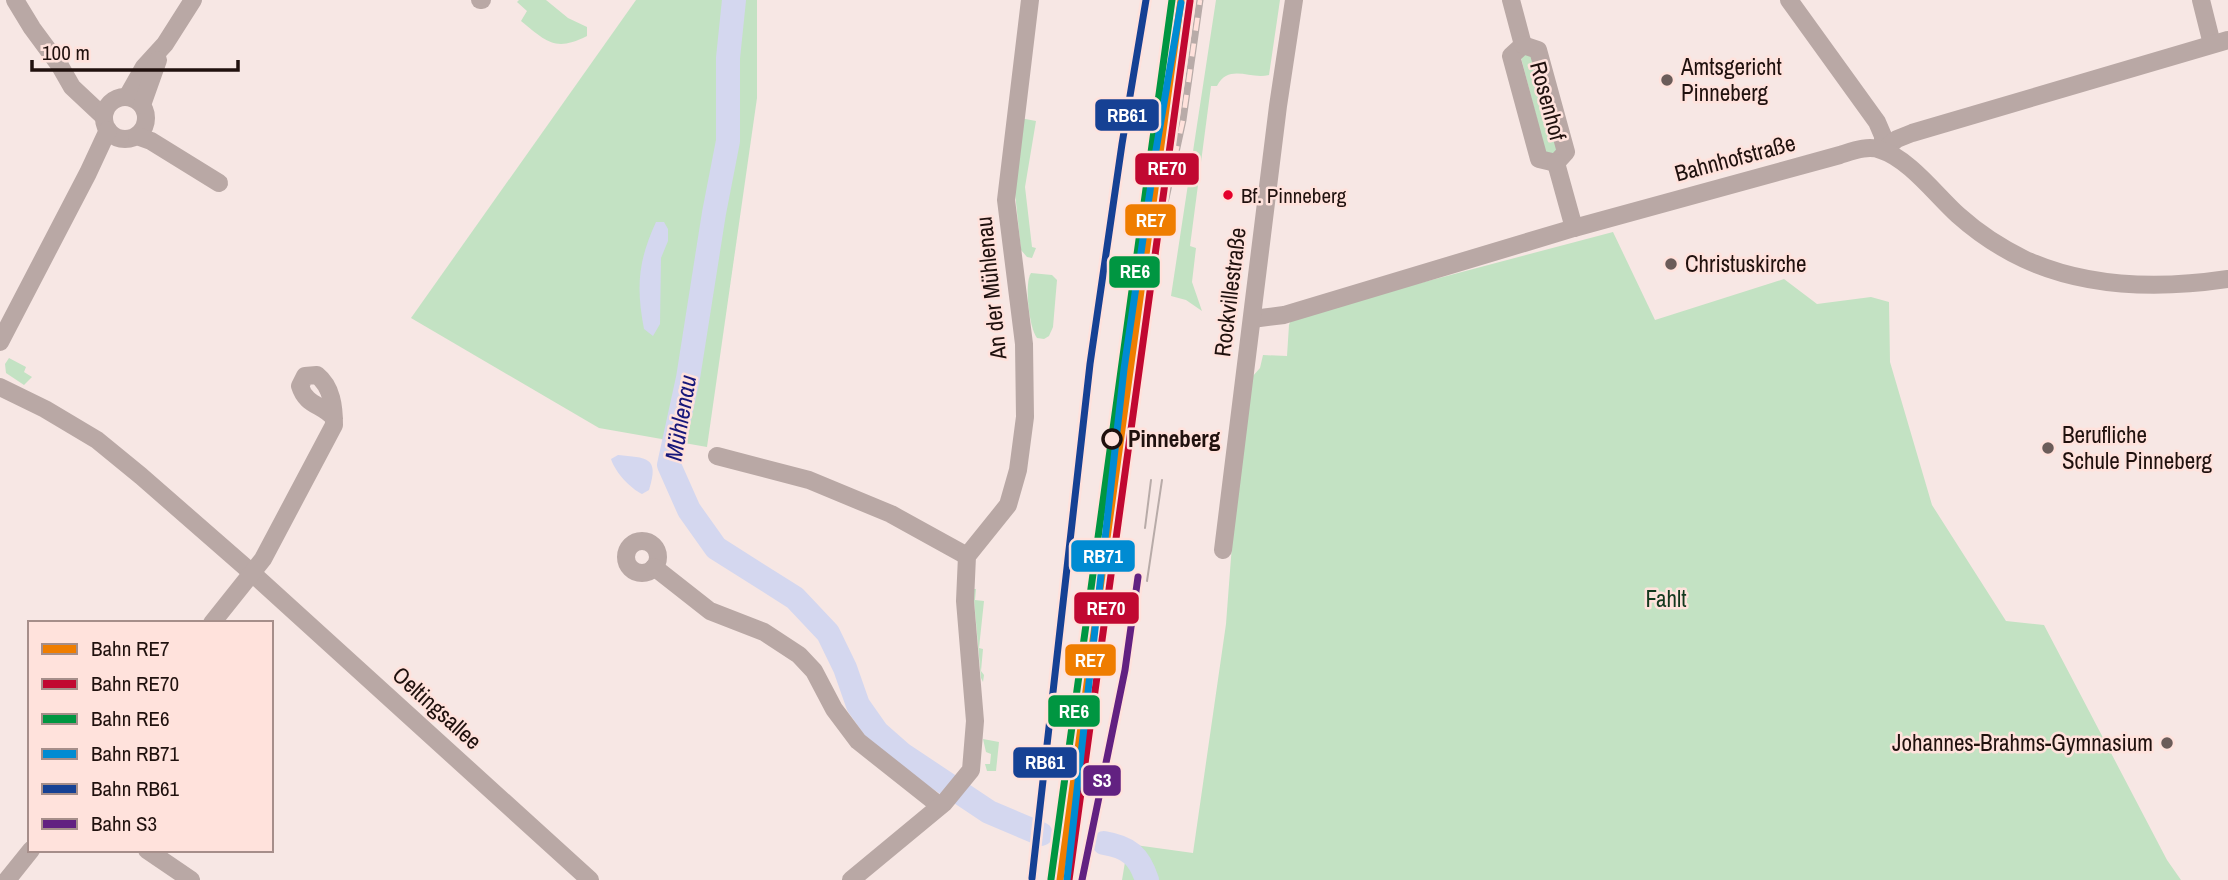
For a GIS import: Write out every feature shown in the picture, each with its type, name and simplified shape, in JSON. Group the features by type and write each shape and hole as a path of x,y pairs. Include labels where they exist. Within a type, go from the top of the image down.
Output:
{"street":[{"path":"15,0 72,87 125,118 151,141 219,183"},
{"path":"0,342 88,173 125,118 165,44 194,0"},
{"name":"An der Mühlenau","path":"967,556 1008,505 1018,470 1025,417 1024,344 1006,200 1030,0"},
{"name":"Rockvillestraße","path":"1223,550 1294,0"},
{"name":"Rosenhof","path":"1511,0 1523,45"},
{"path":"1789,0 1877,122 1883,136 1883,150 1909,168 1960,217 1988,238 2024,259 2099,281 2145,285 2228,279"},
{"path":"2201,0 2220,42"},
{"name":"Bahnhofstraße","path":"1252,319 1284,315 1574,229 1849,152 1874,148 1883,150 1897,139 1912,134 2220,42"},
{"name":"Rosenhof","path":"1523,45 1511,55 1539,159 1556,163"},
{"name":"Rosenhof","path":"1523,45 1538,50 1566,152 1556,163"},
{"name":"Rosenhof","path":"1556,163 1574,229"},
{"name":"Oeltingsallee","path":"0,387 97,439 252,573 590,880"},
{"path":"214,621 263,559 334,425 334,418"},
{"path":"717,456 809,480 891,514 967,556 965,601 975,721 971,770 942,804 851,880"},
{"path":"654,567 710,611 764,632 799,655 814,671 834,709 858,741 942,804"},
{"path":"7,880 29,852"},
{"path":"150,852 191,880"}],"green space":[{"path":"546,0 568,18 587,27 587,36 559,44 545,39 521,21 527,11 517,2"},
{"path":"636,0 757,0 757,98 707,447 599,428 411,318"},
{"path":"1216,0 1280,0 1269,75 1228,75 1217,86 1211,86 1190,246 1196,248 1192,282 1202,311 1186,300 1171,296"},
{"path":"1532,51 1561,144 1553,156 1546,154 1520,54"},
{"path":"1020,118 1036,121 1025,187 1032,247 1036,248 1032,258 1027,257 1021,250 1015,193"},
{"name":"Fahlt","path":"1613,232 1655,320 1784,279 1817,304 1871,297 1889,302 1890,362 1932,505 2006,621 2044,625 2167,860 2181,880 1122,880 1128,844 1193,853 1226,624 1244,386 1260,368 1263,355 1287,356 1292,317"},
{"path":"1031,273 1052,275 1057,280 1053,327 1049,336 1044,339 1037,338 1030,316 1028,286"},
{"path":"9,358 26,367 24,372 32,377 24,385 6,373 5,364"},
{"path":"973,589 976,589 975,600 984,601 979,648 983,649 983,682 981,678"},
{"path":"983,739 999,742 996,771 987,771 985,764 990,764 991,754 986,752"}],"water":[{"path":"656,222 664,222 668,229 668,241 661,258 660,324 653,336 644,329 640,274 645,249"},
{"path":"618,455 648,461 653,471 649,490 642,494 624,479 611,459"}],"waterway":[{"name":"Mühlenau","path":"734,0 728,58 728,141 688,378 669,465 689,510 716,548 795,598 828,633 845,668 858,705 877,732 902,754 989,812 1041,834"},
{"name":"Mühlenau","path":"1104,843 1120,847 1132,854 1147,880"}],"tram line":[{"path":"1145,528 1151,480"},
{"path":"1147,581 1162,480"}],"railway":[{"path":"1158,235 1183,120 1200,0"}],"rail line":[{"name":"RB61","path":"1032,878 1090,364 1146,0"},
{"name":"RE6","path":"1051,879 1172,0"},
{"name":"RE7","path":"1060,880 1181,0"},
{"name":"RE70","path":"1069,880 1190,1"},
{"name":"RB71","path":"1067,880 1124,369 1181,3"},
{"name":"S3","path":"1082,880 1125,670 1138,577"}],"place":[{"name":"Amtsgericht Pinneberg","path":"1667,80"},
{"name":"Bf. Pinneberg","path":"1228,195"},
{"name":"Christuskirche","path":"1671,264"},
{"name":"Pinneberg","path":"1112,439"},
{"name":"Berufliche Schule Pinneberg","path":"2048,448"},
{"name":"Johannes-Brahms-Gymnasium","path":"2167,743"}]}
